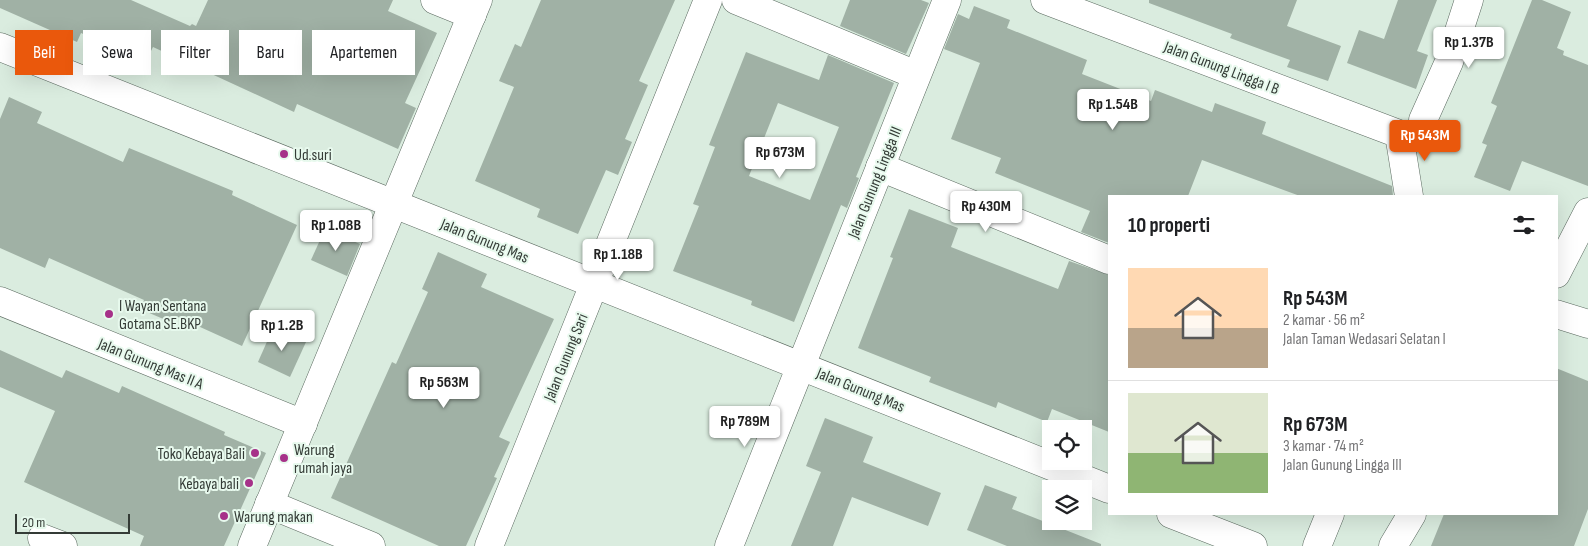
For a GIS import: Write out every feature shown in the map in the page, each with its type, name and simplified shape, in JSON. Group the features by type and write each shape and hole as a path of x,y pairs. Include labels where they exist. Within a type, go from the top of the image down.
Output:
{"street":[{"path":"252,546 475,8 435,0"},
{"name":"Jalan Gunung Sari","path":"489,546 708,0"},
{"path":"736,0 916,75"},
{"name":"Jalan Gunung Lingga III","path":"729,546 946,0"},
{"name":"Jalan Gunung Lingga I B","path":"1045,0 1399,134 1409,195"},
{"path":"1424,120 1449,62 1469,0"},
{"name":"Jalan Gunung Mas","path":"0,48 394,203 1108,489"},
{"path":"880,167 1108,260"},
{"path":"1558,270 1588,212"},
{"name":"Jalan Gunung Mas II A","path":"0,301 303,424"},
{"path":"1558,315 1588,324"},
{"path":"269,504 371,546"},
{"path":"1174,515 1253,546"},
{"path":"1317,546 1330,515"},
{"path":"1393,546 1411,515"}],"building":[{"path":"0,0 131,0 190,26 192,24 196,26 208,0 393,0 388,11 437,33 405,103 416,108 398,149 297,104 294,112 214,75 229,75 229,30 161,30 161,51 153,47 151,51 151,30 83,30 83,34 81,33 77,42 73,40 73,30 50,30 0,8"},
{"path":"541,0 675,0 639,81 648,85 625,139 632,142 618,175 606,170 578,234 537,217 540,209 475,181 514,87 499,81 515,44 521,47"},
{"path":"850,0 921,0 929,3 906,54 840,26"},
{"path":"1149,0 1297,0 1287,26 1341,46 1328,81 1287,67 1290,60 1230,38 1232,34 1149,3"},
{"path":"1398,0 1437,0 1417,51 1428,55 1416,89 1347,63 1359,30 1384,39"},
{"path":"1532,0 1542,0 1571,12 1557,48 1564,51 1563,55 1588,65 1588,186 1522,161 1510,191 1474,177 1487,145 1482,143 1497,106 1491,103"},
{"path":"974,6 1010,20 1007,28 1087,60 1082,74 1151,101 1155,90 1212,112 1215,103 1266,122 1262,134 1392,186 1393,195 1297,195 1202,160 1188,195 1108,195 1108,243 1081,232 1090,211 995,173 1001,158 951,139 980,63 944,49 958,14 969,19"},
{"path":"746,52 819,80 828,55 894,83 856,177 859,178 847,208 841,205 794,322 751,305 752,301 673,271 699,206 693,204 715,147 709,145","holes":["778,103 839,127 810,200 749,176"]},
{"path":"9,97 42,112 37,123 123,162 129,148 233,191 232,195 297,225 242,346 178,317 175,324 140,309 144,300 49,258 45,268 0,248 0,119"},
{"path":"909,209 958,228 951,247 1058,289 1069,261 1108,275 1108,432 1092,425 1092,420 1079,420 1052,409 1048,420 1042,420 998,402 996,408 929,382 931,377 858,348 893,258 890,257"},
{"path":"325,229 360,244 347,276 311,260"},
{"path":"438,252 487,274 481,287 554,319 499,437 510,442 494,477 497,478 466,546 439,546 331,498 392,362 396,364 428,292 422,289"},
{"path":"273,328 306,342 290,377 258,362"},
{"path":"0,350 62,378 66,370 119,393 122,386 225,432 224,435 266,453 224,546 140,546 144,536 24,482 55,411 0,387"},
{"path":"1558,369 1588,381 1588,509 1574,546 1431,546 1444,515 1558,515"},
{"path":"825,418 873,437 863,462 941,493 928,526 852,497 833,546 791,546 821,472 806,466"},
{"path":"985,485 1017,497 1012,509 1042,521 1042,530 1065,530 1101,544 1101,546 1007,546 967,530"}],"place":[{"name":"Ud.suri","path":"284,154"},
{"name":"I Wayan Sentana Gotama SE.BKP","path":"109,314"},
{"name":"Toko Kebaya Bali","path":"255,453"},
{"name":"Warung rumah jaya","path":"284,458"},
{"name":"Kebaya bali","path":"249,483"},
{"name":"Warung makan","path":"224,516"}]}
